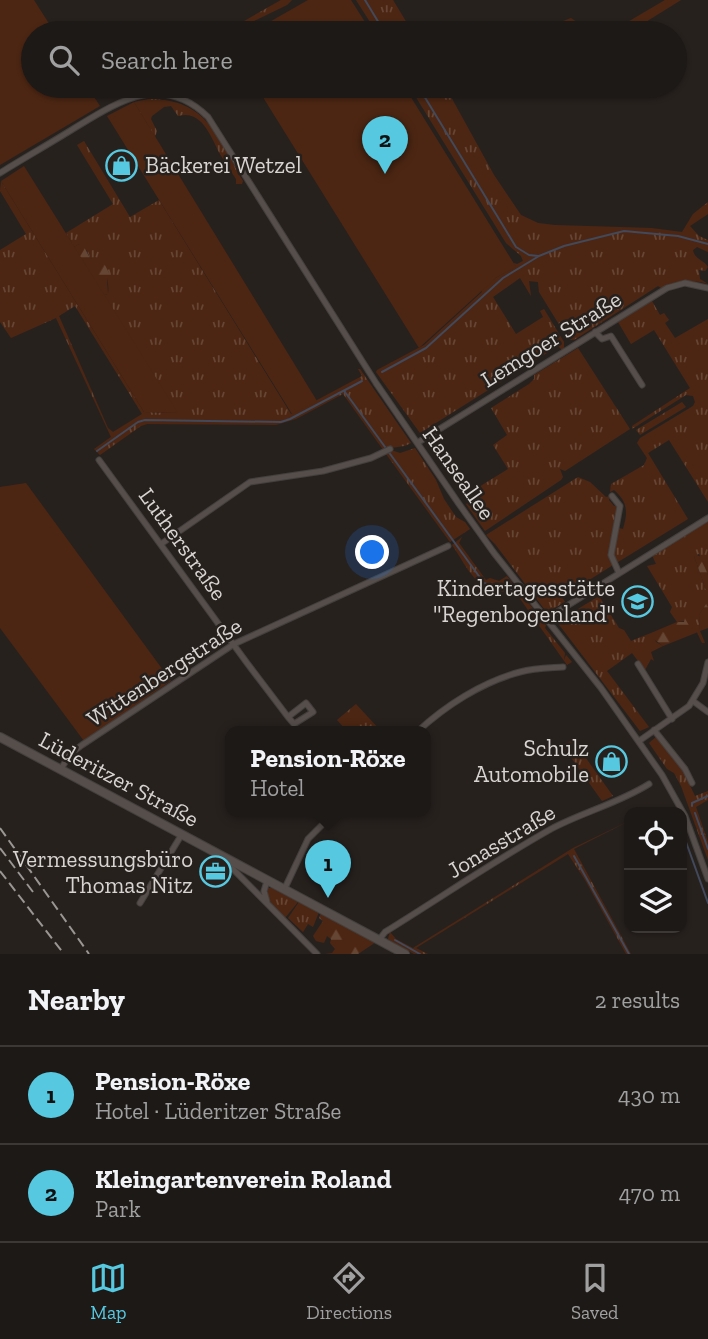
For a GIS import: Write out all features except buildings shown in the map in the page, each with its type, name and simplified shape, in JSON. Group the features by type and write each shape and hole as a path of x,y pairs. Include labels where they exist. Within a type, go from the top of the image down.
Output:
{"main road":[{"name":"Lüderitzer Straße","path":"0,737 405,954"}],"street":[{"name":"Hanseallee","path":"0,173 128,98"},
{"name":"Hanseallee","path":"177,98 198,108 214,125 353,348 481,536 639,741 675,796 708,878"},
{"name":"Lemgoer Straße","path":"417,443 671,286 691,283 708,288"},
{"path":"595,332 602,339 611,336 642,385"},
{"path":"161,544 250,482 323,471 362,461 388,450"},
{"name":"Lutherstraße","path":"99,460 288,717"},
{"path":"612,496 620,506 611,555 619,573"},
{"path":"546,619 708,517"},
{"name":"Wittenbergstraße","path":"61,769 70,754 82,745 234,644 448,546"},
{"path":"639,741 693,701 703,682 708,662"},
{"path":"638,664 672,719"},
{"path":"425,726 453,704 500,679 521,671 563,667"},
{"path":"693,701 708,712"},
{"path":"306,703 313,711 296,724 288,717 306,703"},
{"path":"654,730 685,769 692,783"},
{"name":"Jonasstraße","path":"379,940 385,932 549,830 594,808 635,793 649,783"},
{"path":"284,890 308,839 330,817"},
{"path":"139,903 182,834"},
{"path":"217,853 317,954"},
{"path":"267,881 264,891 271,908"}],"green space":[{"path":"0,0 34,0 47,21 21,21 21,98 95,98 100,106 0,165"},
{"path":"281,0 292,0 254,21 244,21"},
{"path":"308,0 351,0 364,21 271,21"},
{"path":"356,0 393,0 406,21 369,21"},
{"path":"665,0 681,0 647,21 629,21"},
{"path":"263,98 411,98 516,267 497,277 419,348"},
{"path":"416,98 452,98 494,175 521,215 538,223 682,232 693,214 708,202 708,214 690,226 699,236 708,240 708,252 697,247 693,250 708,267 705,271 699,270 700,279 708,284 684,281 661,288 658,286 574,340 568,339 539,292 538,282 529,281 531,296 520,278 493,297 516,334 543,317 540,311 544,309 564,342 564,348 562,350 558,346 420,433 376,372 424,345 482,292 481,290 515,267 514,263 523,261 506,243"},
{"path":"149,99 169,101 198,113 218,136 243,181 242,184 236,184 236,179 199,120 186,115 178,116 171,106 164,107 151,119 157,131 155,137 134,102"},
{"path":"134,102 317,401 292,414 107,116"},
{"path":"84,141 130,217 159,200 291,414 362,376 360,369 411,443 384,451 343,394 296,419 276,425 147,424 100,455 94,449 111,437 56,318 11,338 0,322 0,250 26,234 0,191 1,181 144,412 177,413 104,295 108,294 108,288 102,268 79,244 74,247 66,233 113,204 77,145","holes":["75,306 142,414 113,432 108,428 59,316"]},
{"path":"24,166 178,413 144,412 1,181"},
{"path":"83,245 90,258 103,261 111,277 107,279 108,294 104,295 74,247"},
{"path":"652,301 660,315 664,313 669,320 665,323 675,338 708,319 708,502 669,440 648,453 688,519 618,562 614,558 615,539 619,528 623,529 626,508 619,494 614,490 610,492 611,484 644,465 647,458 637,443 640,438 693,406 695,402 693,396 686,395 632,429 632,426 690,388 654,330 631,344 618,322"},
{"path":"578,348 630,429 565,471 560,469 563,477 561,480 485,531 466,504 478,497 474,490 508,469 493,445 507,435 491,408 529,384 534,375"},
{"path":"682,402 686,407 640,435 636,430"},
{"path":"415,448 456,517 470,529 450,542 386,454 391,450 400,453"},
{"path":"578,477 590,482 606,497 610,496 609,500 614,506 618,505 612,537 613,565 562,597 565,602 551,610 545,610 486,535"},
{"path":"26,483 171,681 84,741 0,628 0,487"},
{"path":"708,520 708,575 699,554 694,556 706,590 706,604 699,615 700,631 705,643 702,643 695,628 685,621 677,622 670,612 672,607 647,566 656,564 652,555"},
{"path":"462,537 459,543 486,580 490,578 499,581 507,576 565,653 564,660 566,655 572,662 567,665 516,593 492,589 476,580 452,545"},
{"path":"695,554 701,557 708,575 708,628 700,631 699,615 706,604 706,590"},
{"path":"599,596 619,628 624,630 631,641 651,633 656,642 663,646 651,652 654,661 651,659 645,670 632,653 607,671 649,727 640,731 557,622"},
{"path":"693,614 698,632 663,646 652,638 651,633 677,622 684,622 685,618"},
{"path":"356,704 376,726 342,726 337,720"},
{"path":"656,737 682,769 695,796 708,791 708,800 696,807 708,842 708,860 681,786 674,773 667,769 649,743"},
{"path":"573,740 613,796 602,801 562,745"},
{"path":"624,823 574,849 631,954 626,954 568,854 416,948 428,954 414,954 388,939 390,932 396,939 413,948 573,848"},
{"path":"268,888 298,902 285,918 270,901"},
{"path":"299,902 319,912 313,927 308,924 303,932 288,918"},
{"path":"321,913 376,942 358,954 325,954 332,953 335,949 327,936 324,943 316,941 313,936 323,921 319,918"}],"waterway":[{"path":"365,0 378,21"},
{"path":"425,98 516,247 529,255 538,256"},
{"path":"382,372 426,348 503,278 539,256 564,246 624,231 678,236 708,244"},
{"path":"97,451 138,422 145,420 281,422 362,381"},
{"path":"345,392 484,583 502,590 515,590"},
{"path":"692,806 692,803 708,796"},
{"path":"695,813 708,849"},
{"path":"687,845 708,903"},
{"path":"574,856 629,954"},
{"path":"395,940 420,954"}],"railway":[{"path":"0,828 89,954"},
{"path":"0,848 36,896"},
{"path":"0,871 64,954"}],"place":[{"name":"Bäckerei Wetzel","path":"122,165"},
{"name":"Kleingartenverein Roland","path":"385,174"},
{"name":"Kindertagesstätte \"Regenbogenland\"","path":"638,601"},
{"name":"Schulz Automobile","path":"612,761"},
{"name":"Vermessungsbüro Thomas Nitz","path":"216,872"},
{"name":"Pension-Röxe","path":"328,898"}]}
